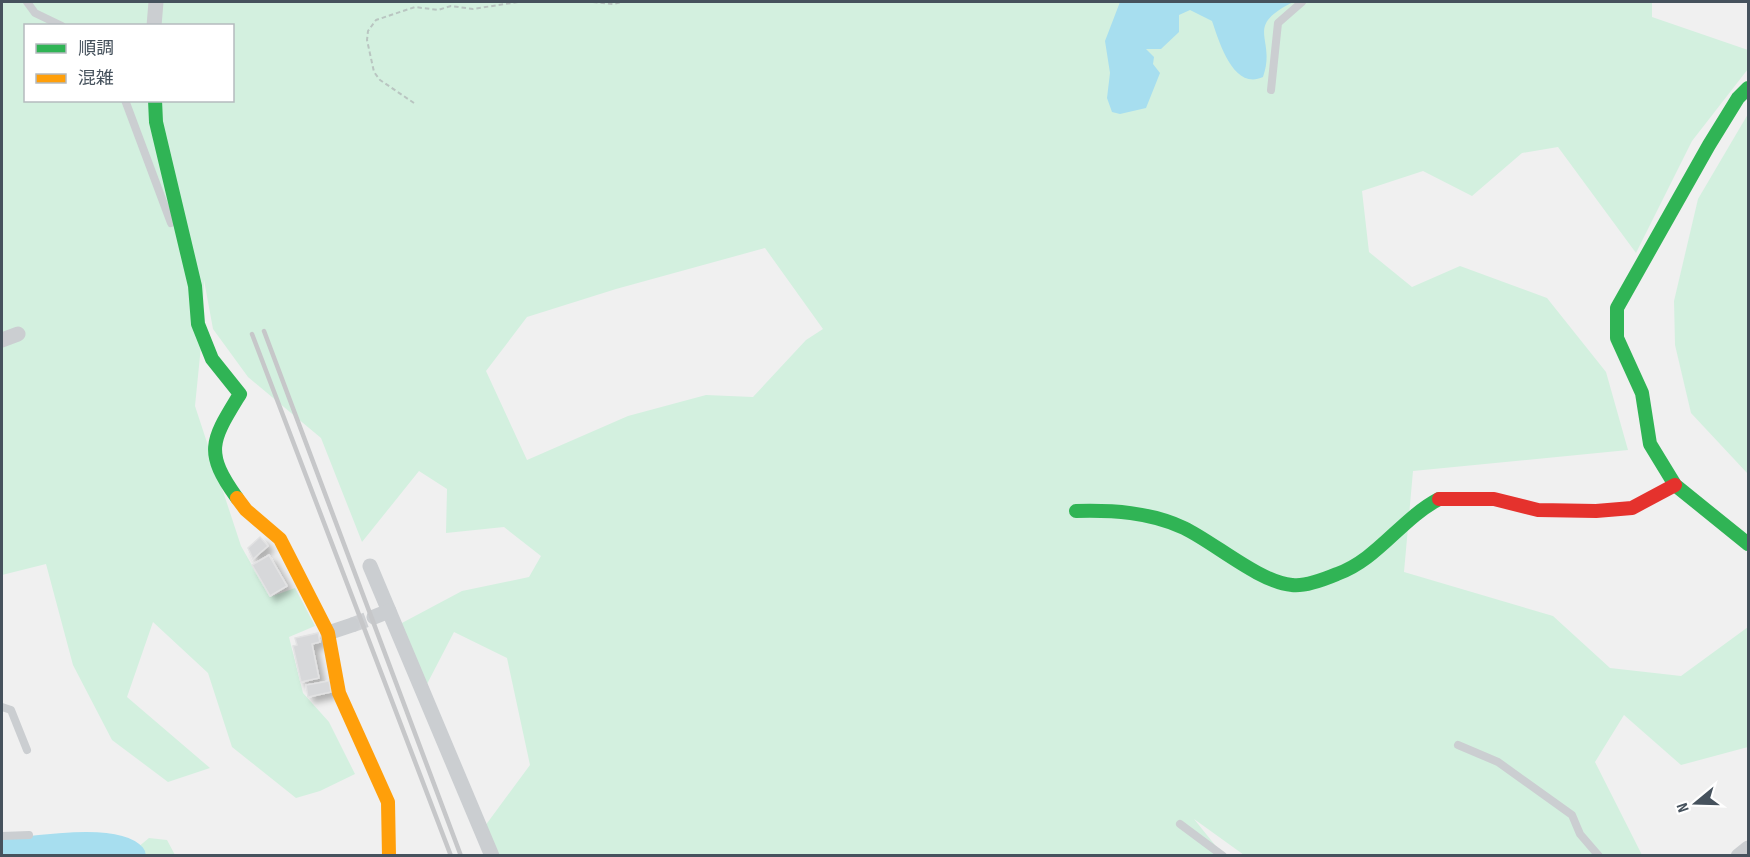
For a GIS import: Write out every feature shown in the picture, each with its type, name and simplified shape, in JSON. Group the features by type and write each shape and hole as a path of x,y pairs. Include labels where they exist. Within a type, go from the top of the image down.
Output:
{"street":[{"path":"154,24 156,2"},
{"path":"1749,88 1738,98 1709,145 1617,308 1617,338 1642,393 1650,444 1675,485 1741,541 1749,544"},
{"path":"155,102 156,122 195,286 198,324 212,359 240,394 216,433 214,455 225,481 246,510 280,539 328,633 339,693 388,801 389,855"},
{"path":"2,340 18,334"},
{"path":"1076,511 1120,510 1182,527 1275,582 1295,586 1338,574 1362,561 1419,510 1439,499 1494,499 1538,510 1596,511 1632,508 1675,485"},
{"path":"370,566 382,614 492,855"},
{"path":"328,633 352,625"},
{"path":"1738,855 1749,848"}],"lane":[{"path":"27,2 35,13 58,24"},
{"path":"1271,90 1278,23 1302,2"},
{"path":"126,102 195,286"},
{"path":"2,707 11,710 27,750"},
{"path":"1458,745 1498,762 1572,815 1580,834 1599,855"},
{"path":"1180,824 1223,855"},
{"path":"2,836 29,835"}],"path":[{"path":"414,103 380,80 374,72 367,40 368,31 376,20 415,7 438,10 451,6 473,9 518,2"},
{"path":"593,2 613,4 622,2"}],"green space":[{"path":"2,2 1652,2 1652,17 1748,50 1748,69 1692,141 1636,253 1558,147 1522,153 1472,196 1423,171 1362,191 1369,252 1412,287 1460,266 1547,298 1606,372 1628,450 1413,471 1404,572 1553,616 1610,668 1681,676 1748,627 1748,747 1681,765 1624,715 1595,762 1642,855 1244,855 1194,819 1223,855 497,855 485,826 530,765 507,658 454,632 427,684 400,624 462,591 529,577 541,556 504,527 446,533 447,489 419,471 362,542 321,438 248,377 213,329 204,280 202,336 195,406 241,546 270,597 295,588 315,626 289,637 303,693 329,722 355,774 320,791 296,798 232,747 208,673 153,622 127,697 210,768 168,782 112,740 73,665 46,564 2,575","holes":["765,248 823,329 806,340 753,397 706,395 628,416 527,460 486,371 527,317 616,289"]},
{"path":"1748,114 1748,474 1691,413 1675,345 1674,301 1698,199"},
{"path":"149,838 167,840 175,855 141,855 137,848"}],"water":[{"path":"1120,2 1293,2 1269,19 1264,34 1266,63 1263,77 1252,79 1243,77 1229,62 1212,21 1190,10 1179,15 1179,32 1161,49 1146,49 1154,57 1153,64 1160,73 1146,108 1120,114 1112,112 1107,98 1110,73 1105,41"}],"building":[{"path":"260,537 268,546 253,559 248,548"},
{"path":"269,555 287,586 270,596 252,565"},
{"path":"318,633 320,642 312,644 319,678 301,682 293,646 297,645 295,638"},
{"path":"329,681 331,692 308,697 306,685"}],"waterway":[{"path":"2,852 91,845 109,846 133,856"}],"tunnel":[{"path":"352,625 374,617"}],"railway":[{"path":"264,331 461,856"},
{"path":"252,334 451,856"}],"traffic: fast":[{"path":"1748,88 1738,98 1709,145 1617,308 1617,338 1642,393 1650,444 1675,485 1748,544"},
{"path":"155,102 156,122 195,286 198,324 212,359 240,394 223,423 215,446 219,468 237,498"},
{"path":"1076,511 1131,513 1158,518 1184,528 1266,577 1297,585 1309,584 1351,568 1377,549 1425,507 1439,499"}],"traffic: slow":[{"path":"237,498 246,510 280,539 328,633 339,693 388,802 389,856"}],"traffic: jam":[{"path":"1439,499 1494,499 1538,510 1596,511 1632,508 1675,485"}]}
